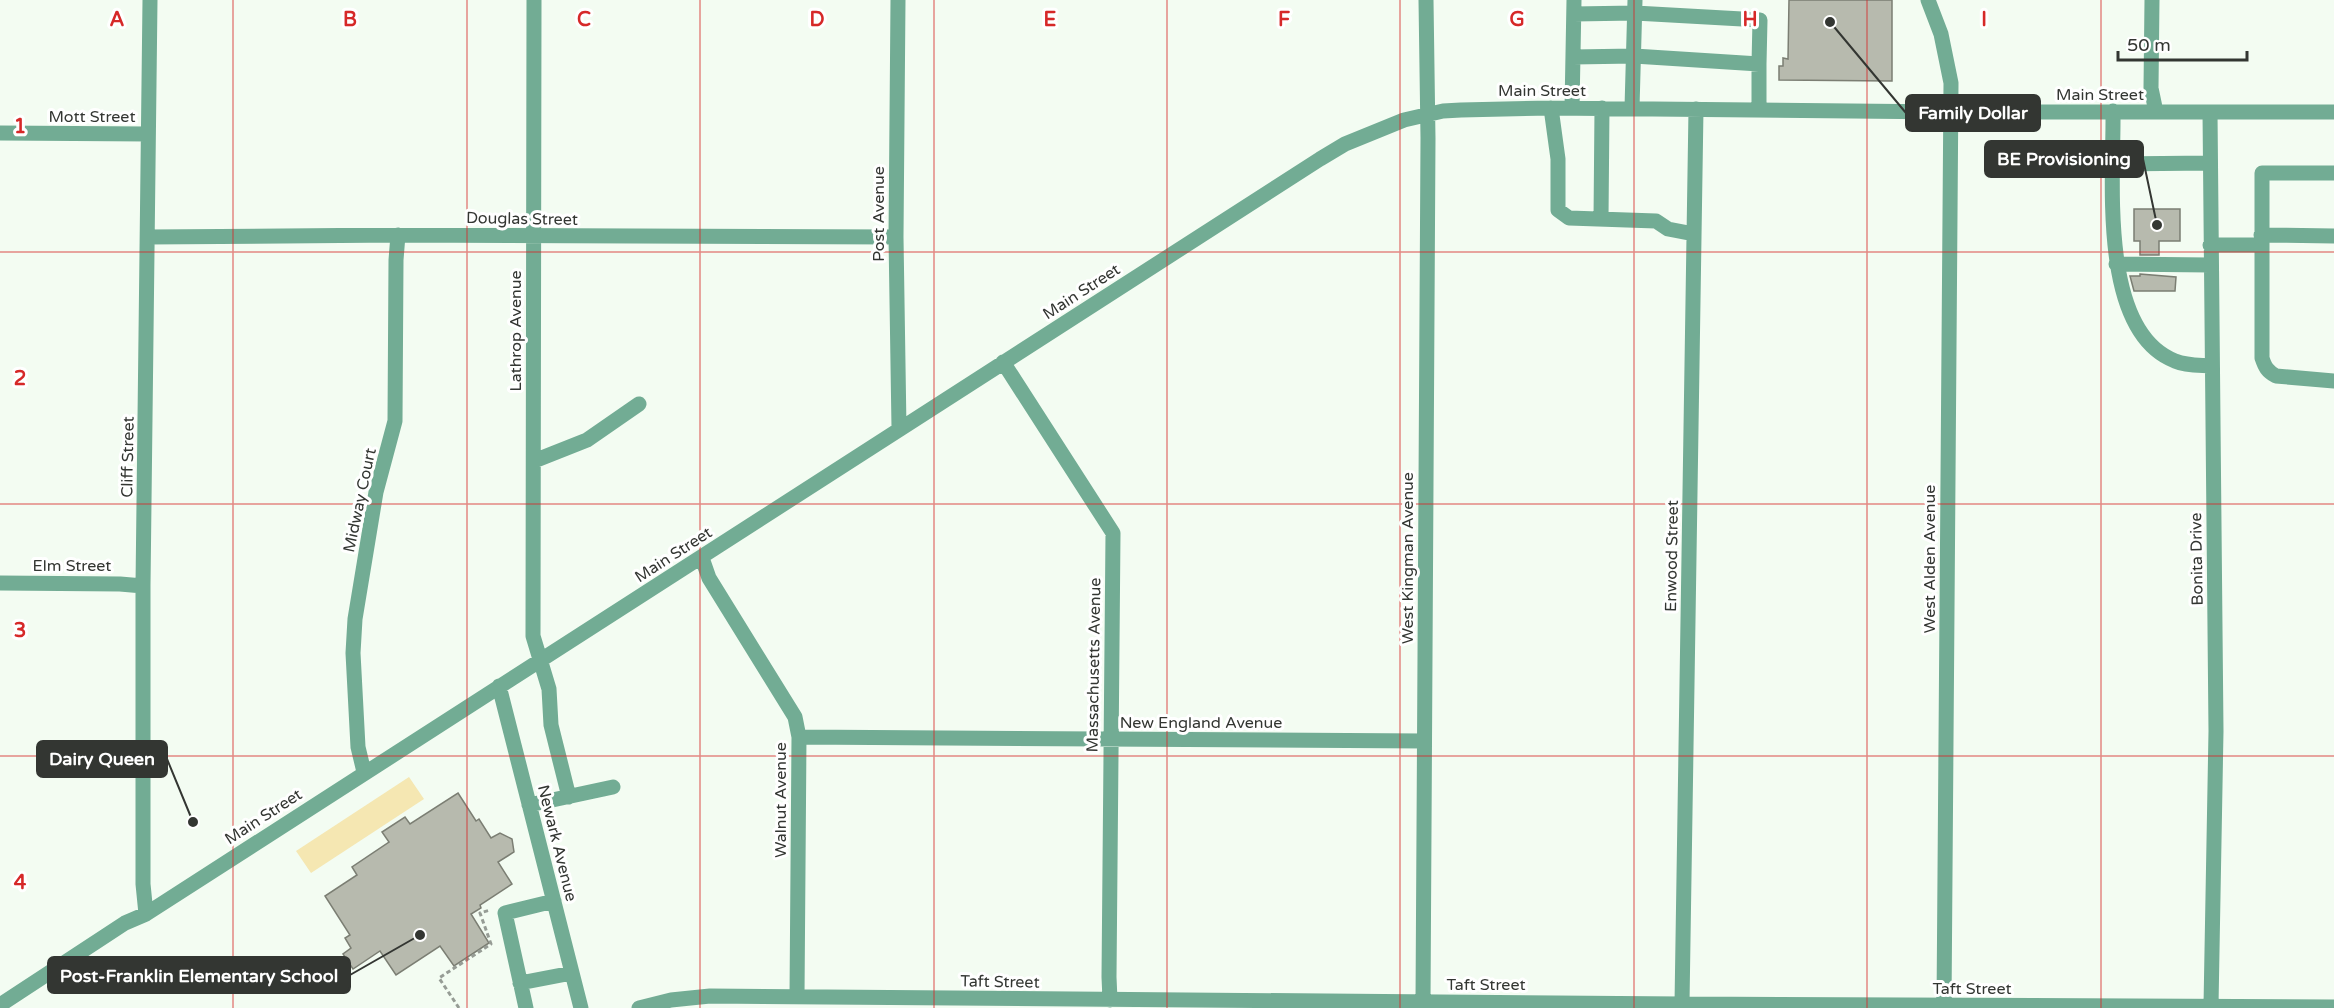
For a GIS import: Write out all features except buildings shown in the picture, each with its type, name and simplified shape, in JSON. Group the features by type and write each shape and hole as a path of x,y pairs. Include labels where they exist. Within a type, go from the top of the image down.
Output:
{"street":[{"name":"Cliff Street","path":"146,914 143,586 150,0"},
{"name":"Lathrop Avenue","path":"534,0 533,636 549,689 551,724 569,796"},
{"name":"Post Avenue","path":"898,0 896,237 899,428"},
{"name":"West Kingman Avenue","path":"1423,1002 1426,0"},
{"name":"West Alden Avenue","path":"1928,0 1941,34 1951,83 1944,1006"},
{"path":"2152,0 2151,88 2156,112"},
{"path":"1572,108 1574,7 1635,7 1760,20 1760,109"},
{"path":"1632,108 1635,7"},
{"path":"1573,57 1634,56 1759,64"},
{"name":"Main Street","path":"0,1005 125,923 146,914 364,772 702,558 899,428 1345,144 1404,120 1426,114 1461,110 1551,108 1949,112 2334,112"},
{"path":"1551,108 1558,159 1558,210 1569,218 1656,220 1668,229 1694,234"},
{"path":"1601,219 1602,108"},
{"name":"Enwood Street","path":"1682,1004 1695,109"},
{"path":"2113,111 2116,264 2120,285 2133,317 2145,338 2161,353 2184,364 2211,366"},
{"name":"Bonita Drive","path":"2210,112 2216,731 2211,1005"},
{"name":"Mott Street","path":"0,133 148,134"},
{"path":"2114,164 2210,163"},
{"path":"2334,173 2262,173 2261,240 2262,358 2265,367 2268,372 2277,376 2334,381"},
{"name":"Douglas Street","path":"148,237 398,235 896,237"},
{"name":"Midway Court","path":"364,772 358,747 353,653 376,492 394,421 398,235"},
{"path":"2210,245 2334,236"},
{"path":"2116,264 2210,265"},
{"name":"Massachusetts Avenue","path":"1003,362 1113,533 1110,1000"},
{"path":"534,461 587,440 639,404"},
{"name":"Walnut Avenue","path":"702,558 709,578 795,717 799,736 797,997"},
{"name":"Elm Street","path":"0,583 143,586"},
{"name":"Newark Avenue","path":"500,686 580,1008"},
{"name":"New England Avenue","path":"799,736 1424,741"},
{"path":"529,805 613,787"},
{"path":"526,1008 505,914 554,901"},
{"path":"520,984 572,973"},
{"name":"Taft Street","path":"639,1008 671,1000 710,996 2334,1007"}],"path":[{"path":"459,1008 439,978 491,944 480,913 491,910"}],"shaded area":[{"path":"409,777 424,799 311,873 296,851"}],"place":[{"name":"Family Dollar","path":"1830,22"},
{"name":"BE Provisioning","path":"2157,225"},
{"name":"Dairy Queen","path":"193,822"},
{"name":"Post-Franklin Elementary School","path":"420,935"}]}
